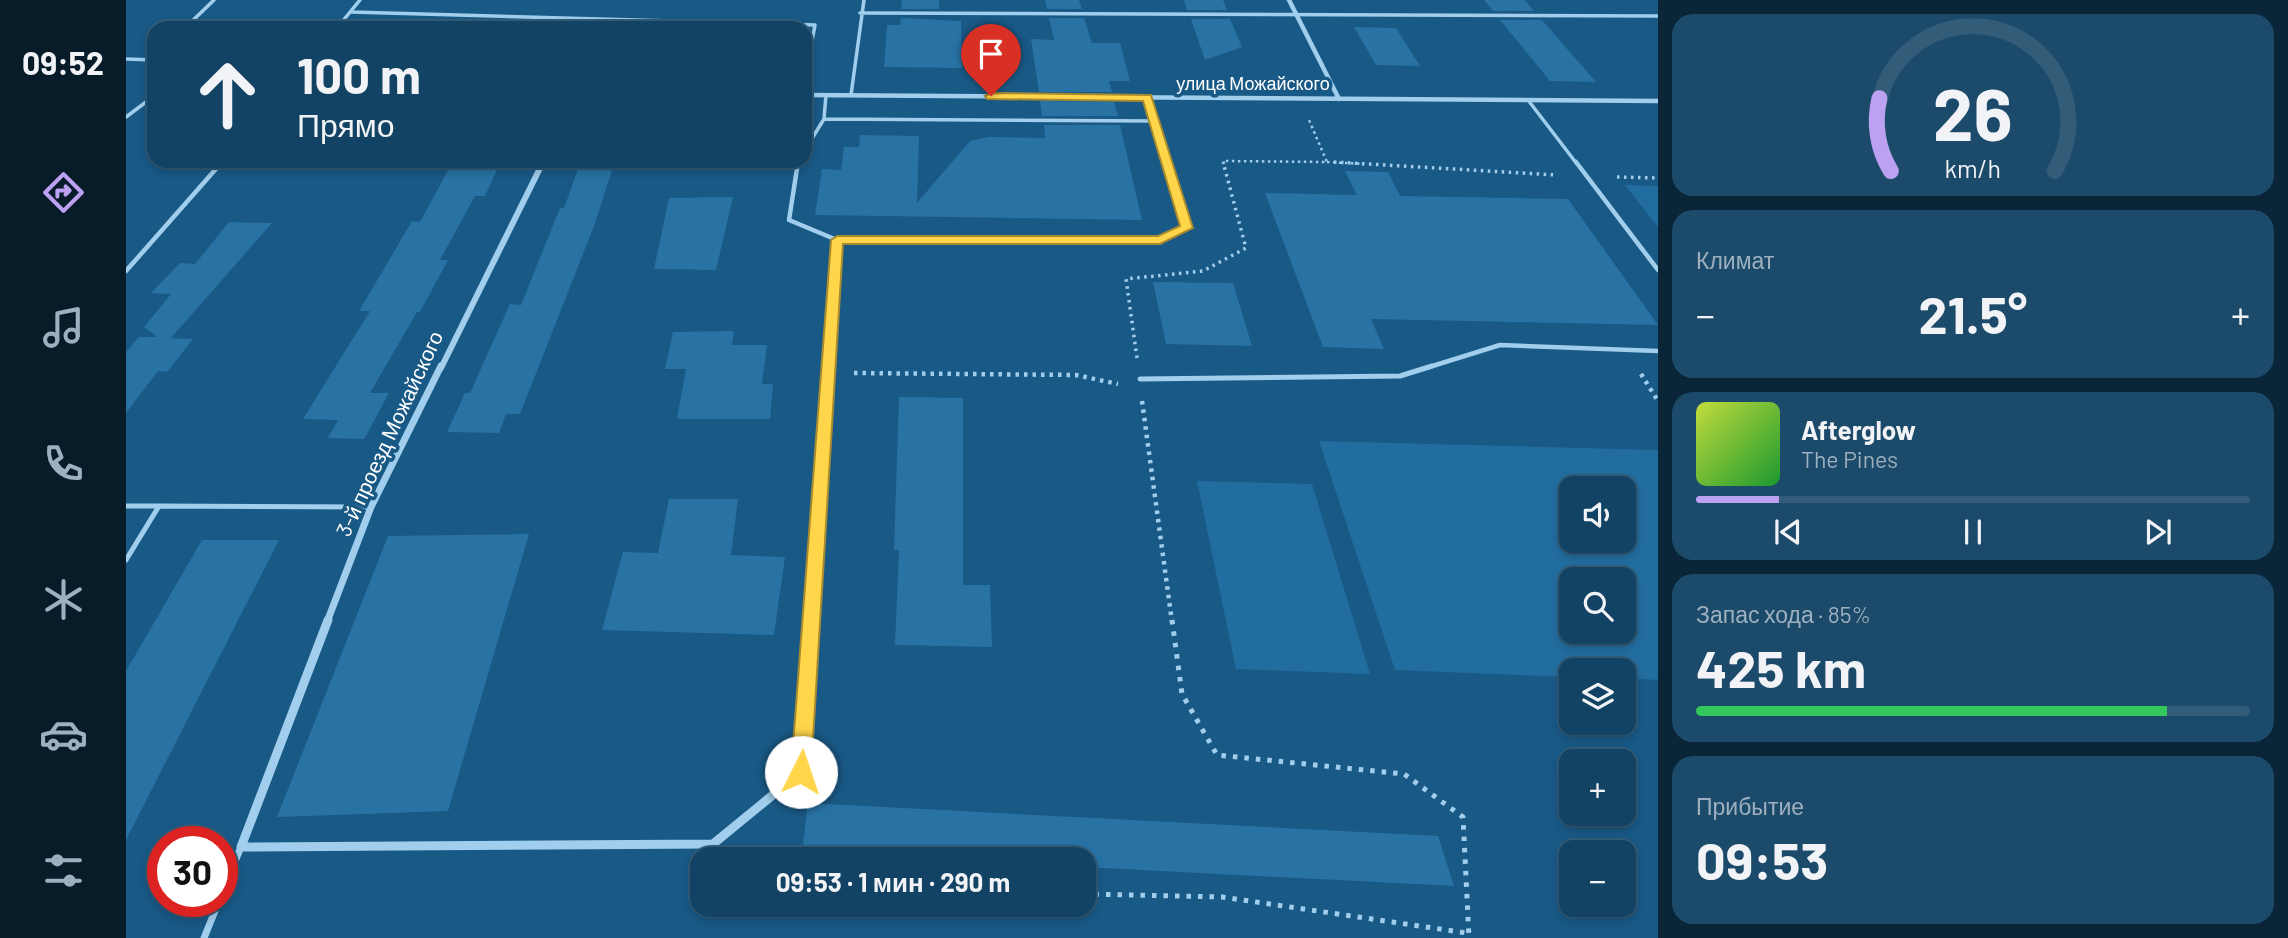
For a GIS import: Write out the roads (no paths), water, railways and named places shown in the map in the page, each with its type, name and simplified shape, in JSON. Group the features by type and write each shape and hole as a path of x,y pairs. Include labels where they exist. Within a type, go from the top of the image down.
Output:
{"street":[{"path":"1289,0 1339,99"},
{"name":"улица Можайского","path":"812,95 1658,102"},
{"name":"3-й проезд Можайского","path":"242,847 370,507 540,168"},
{"path":"242,847 713,844 801,772 834,307"}],"lane":[{"path":"192,21 214,0"},
{"path":"343,21 360,0"},
{"path":"850,95 864,0"},
{"path":"351,12 672,21"},
{"path":"860,13 1658,16"},
{"path":"812,25 815,25 812,41"},
{"path":"126,59 147,59"},
{"path":"812,139 824,119 826,95"},
{"path":"797,168 789,220 837,240 1160,240 1187,228 1147,97"},
{"path":"1528,100 1658,270"},
{"path":"126,117 147,101"},
{"path":"824,119 1155,121"},
{"path":"126,271 217,168"},
{"path":"834,307 837,240"},
{"path":"1140,379 1400,376 1500,345 1658,351"},
{"path":"126,506 370,507"},
{"path":"126,560 159,506"},
{"path":"238,856 242,847"},
{"path":"204,938 213,917"}]}
